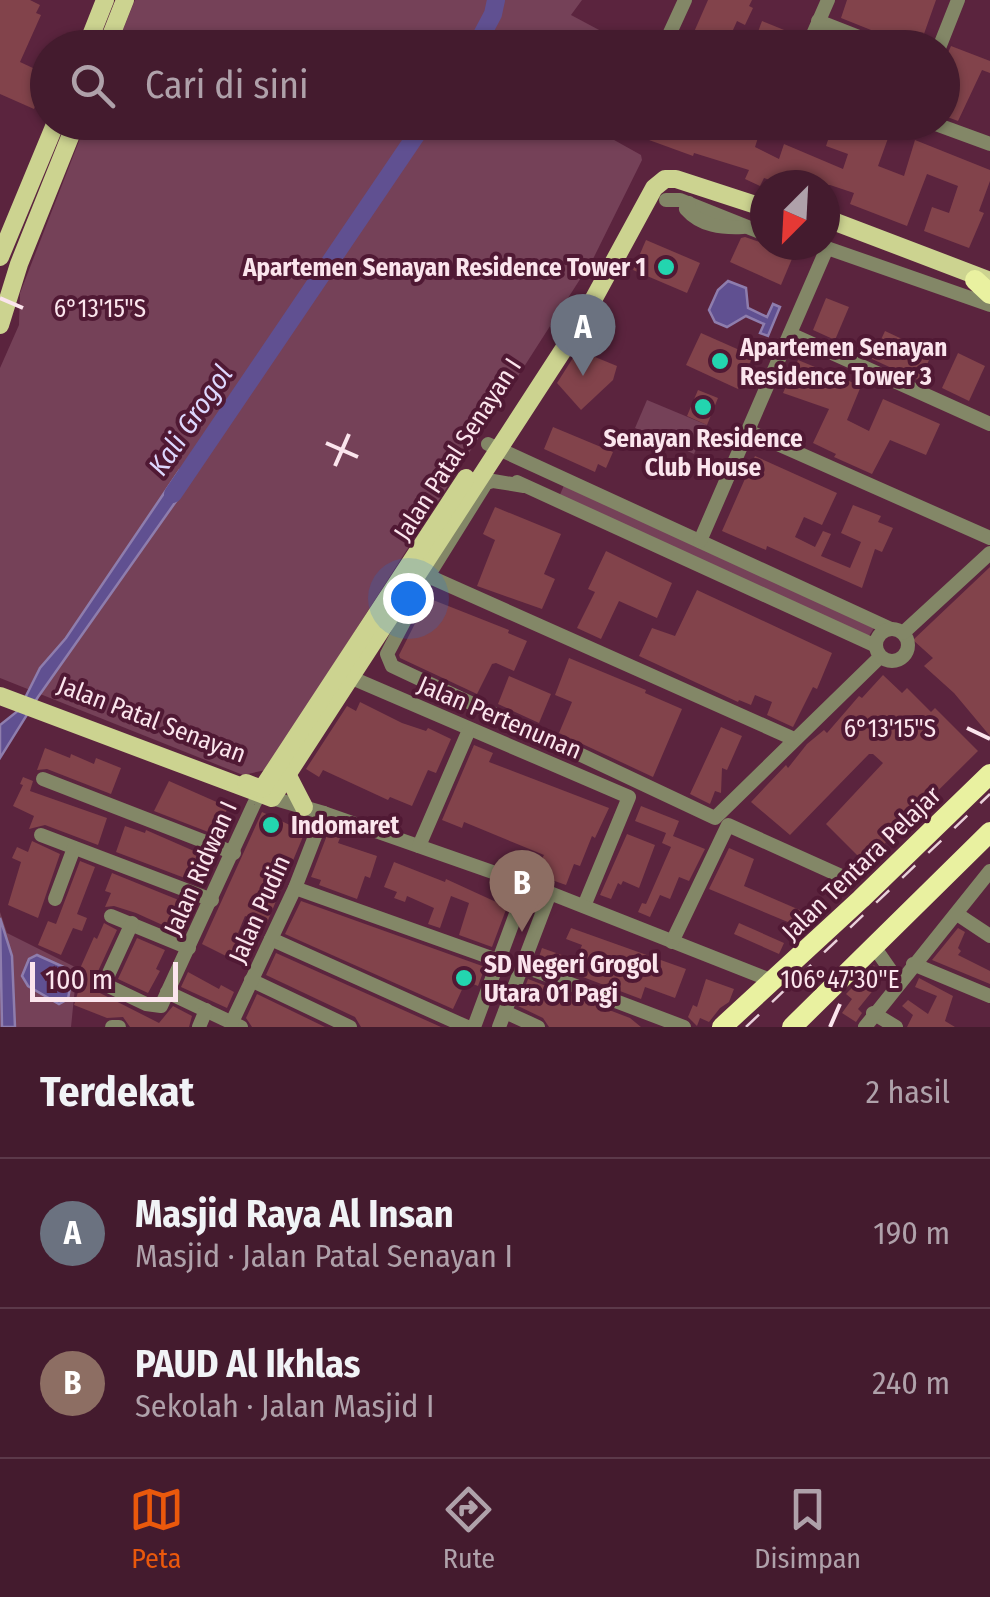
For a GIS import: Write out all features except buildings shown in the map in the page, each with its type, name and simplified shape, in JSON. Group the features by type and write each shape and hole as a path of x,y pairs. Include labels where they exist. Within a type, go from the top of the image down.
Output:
{"highway":[{"name":"Jalan Tentara Pelajar","path":"722,1027 990,774"},
{"path":"792,1027 990,832"}],"main road":[{"path":"93,30 104,0"},
{"path":"113,30 125,0"},
{"path":"0,325 52,140"},
{"path":"1,254 66,140"},
{"name":"Jalan Patal Senayan I","path":"493,447 573,319 650,176 672,168 750,193"},
{"name":"Jalan Patal Senayan I","path":"270,795 481,465 580,324 648,194 658,183 676,178 750,203"},
{"path":"840,224 984,280"},
{"path":"840,242 984,280"},
{"path":"0,299 19,264"},
{"name":"Jalan Patal Senayan I","path":"270,795 288,776 352,678 481,465"},
{"name":"Jalan Patal Senayan","path":"0,687 47,710 270,795"},
{"name":"Jalan Patal Senayan","path":"0,696 22,700"},
{"path":"288,776 304,807"}],"street":[{"path":"671,30 685,0"},
{"path":"814,30 828,0"},
{"path":"946,30 958,0"},
{"path":"818,21 841,30"},
{"path":"960,133 990,144"},
{"path":"666,200 689,203 750,228"},
{"path":"840,244 990,305"},
{"path":"700,541 790,334 818,260"},
{"path":"790,334 990,424"},
{"path":"748,431 990,538"},
{"path":"481,465 878,651 893,662 904,656 909,644 898,631 493,447"},
{"path":"548,498 559,476"},
{"path":"524,486 492,480 486,483 428,576 390,646 387,660 392,666 715,818 878,651 880,634 898,631 990,553"},
{"path":"428,576 794,739"},
{"name":"Jalan Pertenunan","path":"352,678 630,798 584,906"},
{"path":"419,846 469,730"},
{"path":"43,780 234,853"},
{"name":"Jalan Patal Senayan","path":"270,795 527,884 773,982"},
{"name":"Jalan Ridwan I","path":"132,923 104,984 161,1006 234,853 270,795"},
{"name":"Jalan Pudin","path":"237,1025 251,980 296,888 324,813"},
{"path":"672,942 728,825 842,876"},
{"path":"42,835 212,900"},
{"path":"56,900 74,848"},
{"path":"864,1027 990,870"},
{"path":"271,939 471,1027 527,884"},
{"path":"296,888 500,961"},
{"path":"538,1027 502,1020 550,893"},
{"path":"957,914 990,936"},
{"path":"110,916 189,948"},
{"path":"875,948 898,982"},
{"path":"913,964 990,996"},
{"path":"523,966 628,1006 661,1023 684,1027"},
{"path":"747,972 756,997"},
{"path":"251,980 350,1027"},
{"path":"167,992 237,1025"},
{"path":"628,1006 646,1027"},
{"path":"199,1027 206,1010"},
{"path":"873,1012 896,1027"}],"shaded area":[{"path":"135,0 582,0 571,15 599,30 123,30"},
{"path":"79,140 614,140 641,155 642,160 593,259 266,770 243,775 0,678 0,368 19,325 20,293"},
{"path":"728,281 746,288 748,308 767,317 773,304 780,307 768,336 760,333 764,324 746,316 727,327 715,322 709,310 718,290"},
{"path":"647,400 707,425 694,454 635,428"},
{"path":"179,471 191,480 38,697 0,758 0,725 19,710 40,668 66,638"},
{"path":"565,483 876,625 869,636 559,497"},
{"path":"0,912 7,933 77,968 71,1027 0,1027"},
{"path":"0,918 12,956 15,1027 2,1027"},
{"path":"37,955 66,968 72,976 68,999 59,1004 28,986 22,976 29,959"}],"waterway":[{"name":"Kali Grogol","path":"485,30 496,0"},
{"name":"Kali Grogol","path":"173,494 413,140"}],"railway":[{"path":"746,1027 990,794"}],"place":[{"name":"Apartemen Senayan Residence Tower 1","path":"666,267"},
{"name":"Apartemen Senayan Residence Tower 3","path":"720,361"},
{"name":"Masjid Raya Al Insan","path":"583,376"},
{"name":"Senayan Residence Club House","path":"703,407"},
{"name":"Indomaret","path":"271,825"},
{"name":"PAUD Al Ikhlas","path":"522,932"},
{"name":"SD Negeri Grogol Utara 01 Pagi","path":"464,978"}]}
